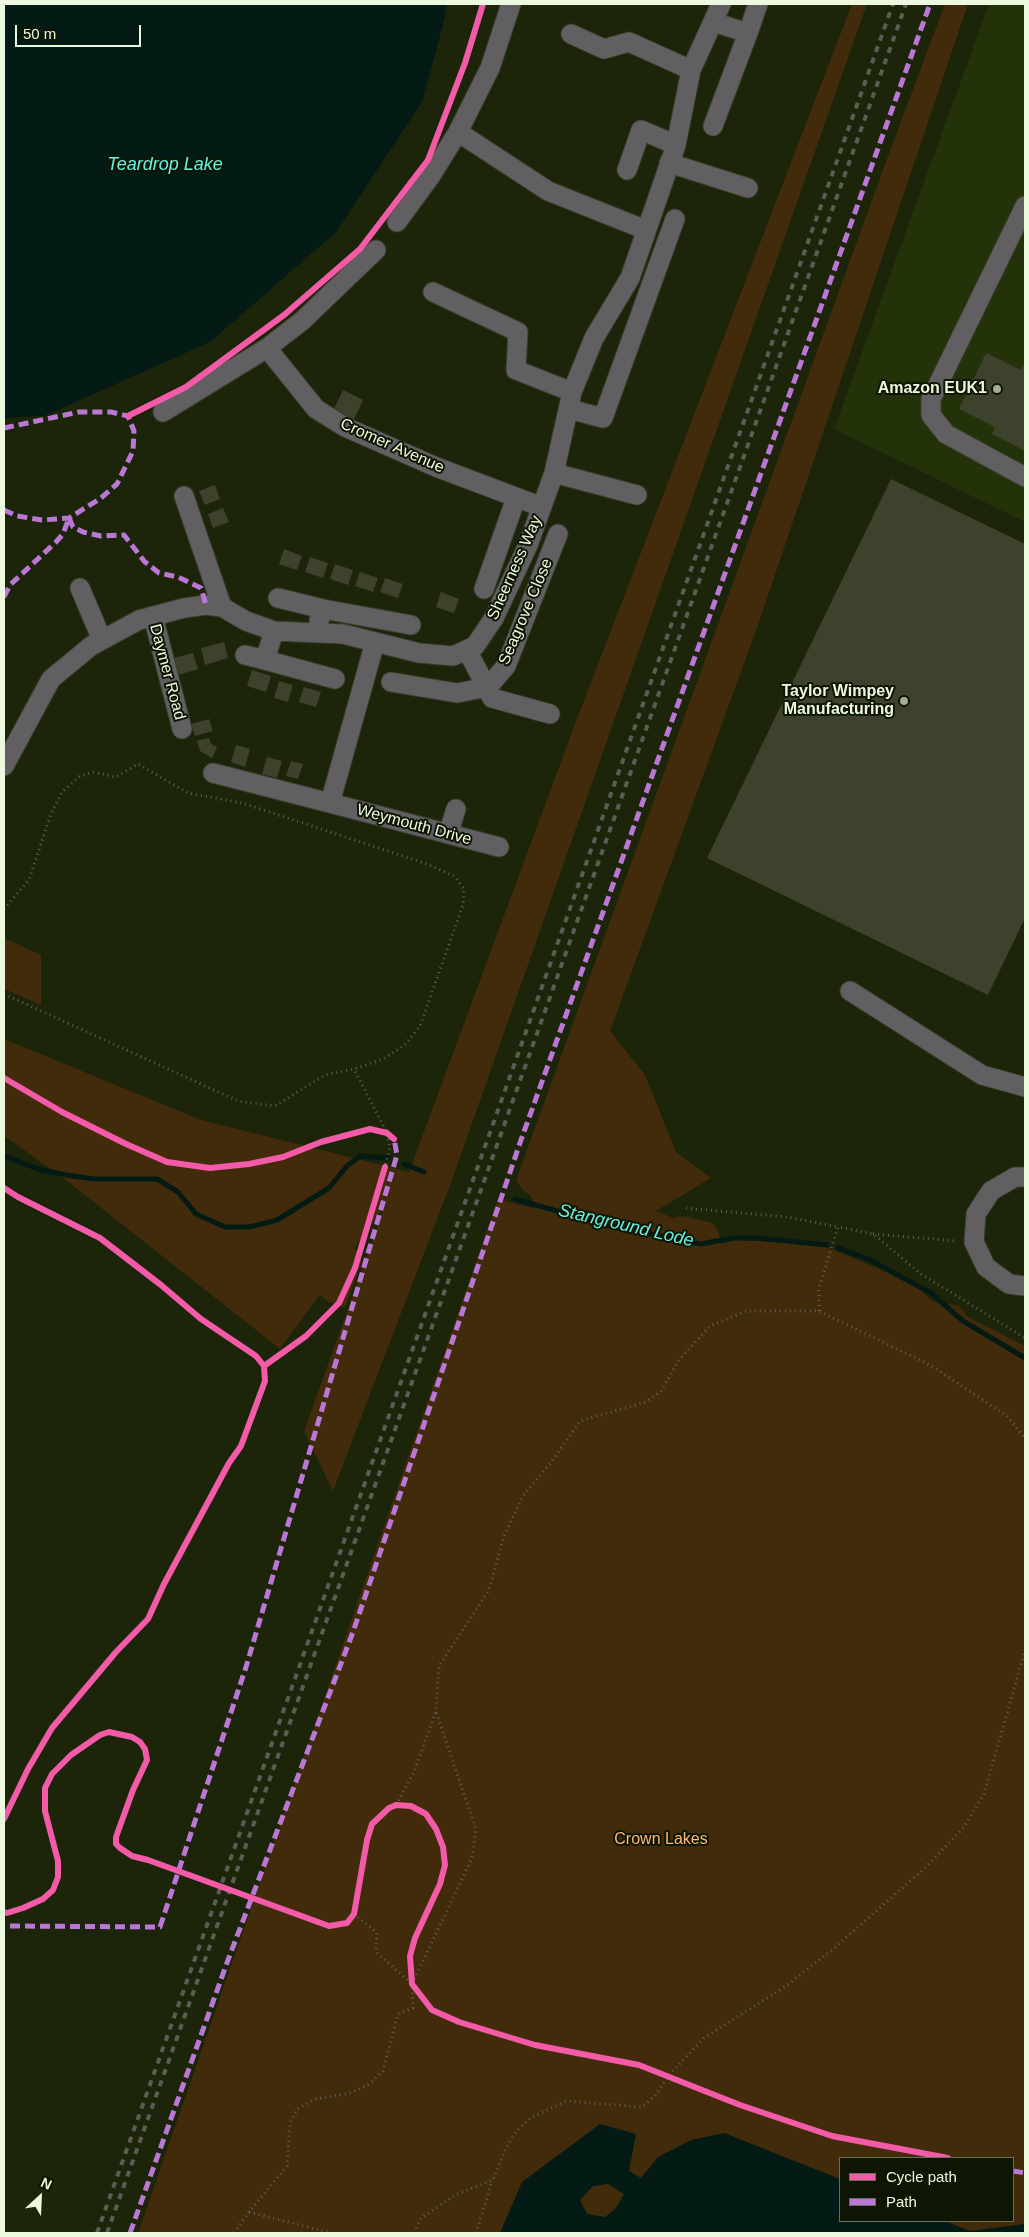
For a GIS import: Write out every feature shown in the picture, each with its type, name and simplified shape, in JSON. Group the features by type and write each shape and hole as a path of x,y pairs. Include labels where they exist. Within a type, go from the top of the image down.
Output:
{"street":[{"path":"397,222 430,178 458,132 490,68 510,4"},
{"name":"Sheerness Way","path":"466,650 475,646 494,618 528,545 554,473 571,400 594,338 630,278 676,145 691,70 721,4"},
{"path":"713,126 758,4"},
{"path":"713,22 748,33"},
{"path":"571,34 604,49 630,42 691,70"},
{"path":"626,170 641,130 676,145"},
{"path":"458,132 548,191 646,230"},
{"path":"670,163 748,188"},
{"path":"1025,206 931,399 931,415 946,434 1025,477"},
{"path":"433,292 518,332 516,370 603,418 675,219"},
{"path":"163,412 268,348 302,321 376,250"},
{"path":"607,316 636,330"},
{"name":"Cromer Avenue","path":"268,348 316,409 345,428 542,507"},
{"path":"554,473 637,494"},
{"path":"184,496 222,607"},
{"name":"Sheerness Way","path":"484,589 516,498"},
{"name":"Seagrove Close","path":"488,687 506,666 558,534"},
{"path":"80,588 102,640"},
{"path":"278,598 411,626"},
{"path":"4,766 52,679 102,640 139,620 184,608 206,605 222,607 246,621 274,631 343,634 419,653 453,656 466,650"},
{"path":"316,632 323,609"},
{"name":"Daymer Road","path":"153,616 182,729"},
{"path":"265,660 274,631"},
{"path":"330,803 375,642"},
{"name":"Seagrove Close","path":"466,650 488,687 492,698 550,714"},
{"path":"245,655 335,679"},
{"path":"391,682 457,693 488,687"},
{"name":"Weymouth Drive","path":"214,773 499,847"},
{"path":"448,834 456,809"},
{"path":"850,991 982,1075 1025,1087"},
{"path":"1025,1177 1015,1177 991,1191 976,1214 974,1242 986,1267 1009,1284 1025,1286"}],"path":[{"path":"4,909 29,880 51,814 62,792 79,777 92,772 116,777 138,764 188,793 242,803 427,864 454,876 464,888 463,905 420,1026 405,1045 383,1059 354,1070 325,1075 274,1106 238,1101 4,994"},
{"path":"264,1366 306,1336 339,1303 354,1268 385,1167 390,1148 387,1133 354,1070"},
{"path":"378,1131 387,1133 394,1139"},
{"path":"686,1208 787,1217 873,1234 974,1242"},
{"path":"819,1311 819,1288 838,1227"},
{"path":"873,1234 921,1274 1025,1338"},
{"path":"396,1805 414,1772 436,1711 439,1666 489,1590 504,1536 523,1496 553,1460 580,1421 646,1402 661,1392 678,1360 710,1326 747,1311 819,1311 930,1365 1007,1416 1025,1438"},
{"path":"476,2233 493,2180 506,2148 516,2132 530,2118 567,2101 642,2107 655,2096 668,2076 704,2038 786,1986 833,1949 925,1868 964,1827 984,1794 1025,1650"},
{"path":"234,2233 287,2166 290,2123 297,2109 315,2099 350,2093 368,2086 383,2071 398,2014 413,2008 412,1984 472,1858 476,1830 436,1711"},
{"path":"354,1914 377,1933 376,1952 412,1984"},
{"path":"414,2233 422,2218 455,2195 493,2180"},
{"path":"249,2212 331,2233"}],"shaded area":[{"path":"989,4 1025,4 1025,522 834,429"}],"green space":[{"path":"852,4 867,4 452,1180 333,1491 304,1431 385,1206 354,1248 362,1260 345,1308 325,1300 320,1294 280,1349 62,1177 4,1136 4,1039 201,1120 409,1172 575,724"},
{"name":"Crown Lakes","path":"945,4 968,4 757,628 610,1031 645,1075 676,1152 711,1178 656,1211 673,1218 683,1216 713,1223 718,1230 721,1244 737,1240 819,1244 914,1283 932,1301 959,1306 968,1317 1025,1346 1025,2233 138,2233 498,1199 536,1209 531,1196 522,1189 516,1180"},
{"path":"4,938 41,955 41,1005 4,989"}],"water":[{"name":"Teardrop Lake","path":"4,4 445,4 445,17 422,102 336,232 210,342 44,416 4,418"},
{"path":"600,2124 636,2134 629,2171 641,2178 658,2157 691,2140 724,2133 839,2179 839,2222 948,2222 970,2231 1025,2224 1025,2233 500,2233 522,2182","holes":["608,2184 624,2194 616,2208 605,2217 587,2214 580,2200 593,2186"]}],"building":[{"name":"Amazon EUK1","path":"986,353 1021,370 1025,363 1025,451 992,434 995,427 959,409"},
{"path":"343,390 363,400 353,421 333,411"},
{"name":"Taylor Wimpey Manufacturing","path":"891,479 1025,544 1025,918 988,995 707,858"},
{"path":"215,485 220,499 205,505 199,491"},
{"path":"223,508 229,522 213,528 208,514"},
{"path":"284,549 302,556 297,570 279,564"},
{"path":"310,557 328,563 323,578 305,572"},
{"path":"335,564 353,570 348,585 330,579"},
{"path":"360,572 378,578 373,592 355,586"},
{"path":"385,578 403,584 398,598 380,592"},
{"path":"441,592 459,599 454,613 436,607"},
{"path":"224,642 228,658 205,665 201,648"},
{"path":"193,653 198,669 175,676 170,659"},
{"path":"252,670 271,676 266,692 247,686"},
{"path":"279,681 293,685 288,702 274,698"},
{"path":"304,687 321,692 316,707 299,702"},
{"path":"209,719 213,731 195,736 191,724"},
{"path":"209,738 211,744 217,747 212,758 200,751 197,741"},
{"path":"236,745 250,749 245,767 231,762"},
{"path":"267,757 282,761 277,778 262,774"},
{"path":"291,761 303,764 298,779 286,776"}],"waterway":[{"name":"Stanground Lode","path":"4,1156 38,1169 66,1175 95,1179 157,1179 178,1192 196,1214 225,1227 249,1227 277,1220 329,1188 347,1166 360,1156 388,1158"},
{"path":"404,1164 424,1172"},
{"name":"Stanground Lode","path":"515,1199 606,1225 701,1244 732,1238 758,1238 827,1245"},
{"name":"Stanground Lode","path":"838,1248 868,1259 931,1293 963,1321 1025,1358"}],"railway":[{"path":"97,2233 893,4"},
{"path":"107,2233 906,4"}],"marked path":[{"path":"130,2233 228,1960 353,1632 521,1140 930,4"},
{"path":"4,428 79,412 111,412 128,416 134,431 133,451 117,484 101,498 69,518 42,520 17,516 4,510"},
{"path":"69,518 73,527 83,532 101,536 124,535 144,561 159,573 178,577 201,588 206,605"},
{"path":"4,597 10,585 63,534 69,518"},
{"path":"10,1926 160,1927 246,1667 397,1155 394,1139"},
{"path":"1014,2171 1025,2173"}],"cycle path":[{"path":"128,416 186,387 284,315 360,249 428,160 465,63 483,4"},
{"path":"4,1078 62,1112 167,1162 210,1168 249,1164 283,1157 321,1142 370,1129 387,1133 394,1139"},
{"path":"264,1366 306,1336 339,1303 355,1268 385,1167"},
{"path":"4,1188 18,1197 100,1238 201,1319 256,1356 264,1366 265,1381 241,1446 229,1463 164,1584 148,1619 116,1652 52,1728 28,1769 4,1819"},
{"path":"4,1912 7,1913 23,1908 43,1899 53,1890 58,1877 58,1861 45,1811 45,1788 52,1774 71,1755 100,1735 109,1732 132,1737 140,1742 145,1749 147,1760 133,1790 116,1837 116,1844 120,1848 132,1856 148,1860 329,1926 347,1923 354,1914 367,1840 372,1824 389,1808 396,1805 411,1806 426,1814 436,1829 443,1847 445,1865 440,1884 415,1938 410,1956 412,1984 432,2010 459,2022 535,2045 639,2065 740,2105 832,2136 943,2157"}],"place":[{"name":"Amazon EUK1","path":"997,389"},
{"name":"Taylor Wimpey Manufacturing","path":"904,701"}]}
